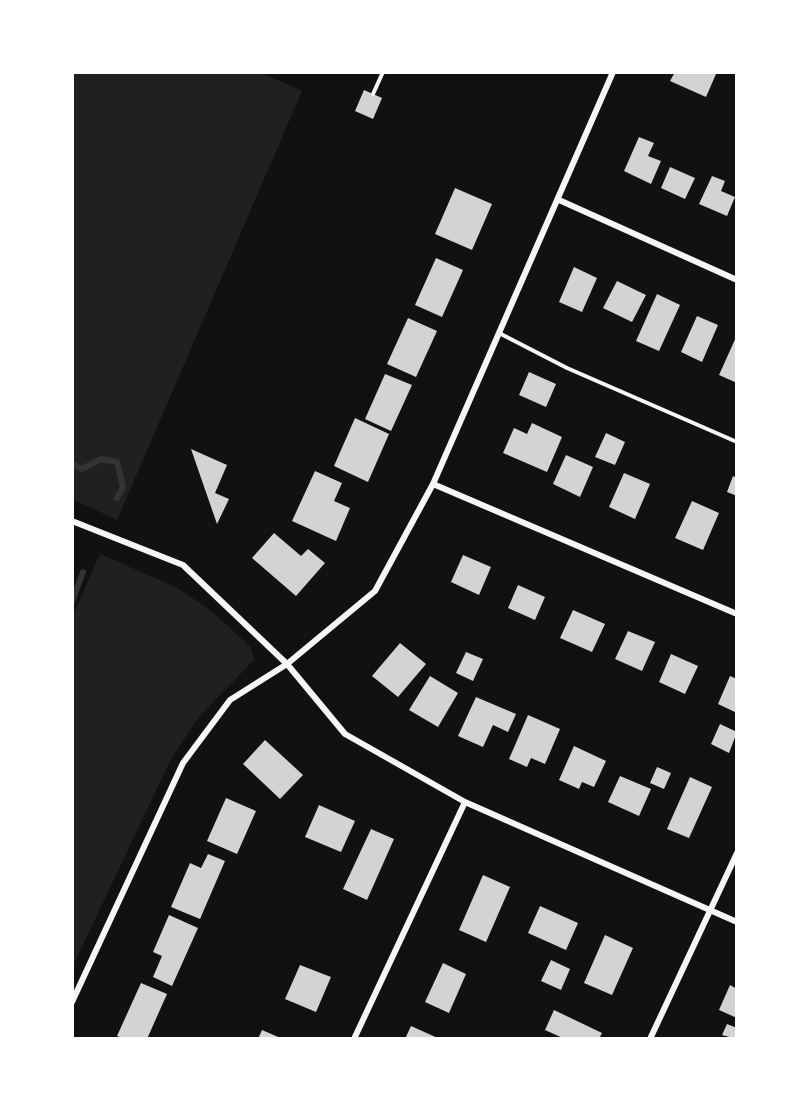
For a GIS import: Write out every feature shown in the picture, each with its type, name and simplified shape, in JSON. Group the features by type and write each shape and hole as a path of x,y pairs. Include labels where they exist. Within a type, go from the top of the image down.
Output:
{"street":[{"path":"72,1002 183,763 230,700 287,664 375,591 433,484 613,72"},
{"path":"559,200 737,280"},
{"path":"433,484 737,614"},
{"path":"72,521 183,565 287,664 345,734 465,802 737,922"},
{"path":"354,1039 465,802"},
{"path":"650,1039 737,853"}],"lane":[{"path":"373,94 383,72"},
{"path":"499,333 567,368 737,442"}],"shaded area":[{"path":"72,72 260,72 302,91 117,520 72,499"},
{"path":"100,554 178,588 211,611 251,647 254,660 198,718 171,759 72,968 72,617"}],"building":[{"path":"675,72 712,72 716,74 706,97 670,81"},
{"path":"364,90 382,98 373,119 355,111"},
{"path":"639,137 654,143 648,156 661,161 651,184 624,171"},
{"path":"670,167 695,178 685,199 661,188"},
{"path":"712,176 725,181 721,191 735,197 727,216 699,204"},
{"path":"455,188 492,204 472,250 435,234"},
{"path":"436,258 463,270 442,317 415,305"},
{"path":"574,267 597,278 582,312 559,302"},
{"path":"617,281 646,295 632,322 603,308"},
{"path":"657,294 680,305 659,351 636,341"},
{"path":"697,316 718,325 702,362 681,352"},
{"path":"408,318 437,331 416,377 387,364"},
{"path":"737,335 737,383 719,375"},
{"path":"529,372 556,384 546,407 519,395"},
{"path":"385,374 412,385 391,431 365,419"},
{"path":"355,418 389,434 368,482 334,466"},
{"path":"532,423 562,437 547,472 503,453 514,428 527,434"},
{"path":"606,433 625,442 615,465 595,457"},
{"path":"191,449 227,465 215,493 229,499 217,524"},
{"path":"566,455 593,467 580,497 553,484"},
{"path":"315,471 342,483 334,501 350,508 336,541 292,521"},
{"path":"624,473 650,484 635,519 609,507"},
{"path":"733,476 737,478 737,496 727,492"},
{"path":"692,501 719,513 703,550 675,538"},
{"path":"274,533 301,556 308,549 325,563 296,596 252,558"},
{"path":"463,555 491,567 479,595 451,582"},
{"path":"518,585 545,597 535,620 508,608"},
{"path":"573,610 605,624 592,652 560,638"},
{"path":"628,631 655,642 642,671 615,659"},
{"path":"400,643 426,664 398,697 372,676"},
{"path":"466,652 483,659 473,681 456,673"},
{"path":"671,654 698,666 685,694 659,682"},
{"path":"430,676 458,693 438,727 409,710"},
{"path":"730,676 737,679 737,713 718,704"},
{"path":"476,697 516,714 508,732 493,725 483,747 458,736"},
{"path":"528,715 560,729 545,764 531,758 527,767 509,759"},
{"path":"720,724 737,732 729,753 711,744"},
{"path":"265,740 303,775 280,799 243,764"},
{"path":"574,746 606,761 594,787 582,782 579,789 559,780"},
{"path":"657,767 671,773 664,789 650,783"},
{"path":"620,776 651,789 639,816 608,802"},
{"path":"690,777 712,787 689,838 667,829"},
{"path":"226,798 256,811 237,854 207,841"},
{"path":"319,805 355,821 341,852 305,837"},
{"path":"371,829 394,839 367,900 343,889"},
{"path":"208,854 225,861 200,919 171,907 190,863 201,868"},
{"path":"483,875 510,887 486,942 459,930"},
{"path":"540,906 578,923 566,950 528,933"},
{"path":"169,915 198,928 172,986 153,977 162,956 153,952"},
{"path":"605,935 633,948 612,995 584,983"},
{"path":"551,960 570,969 561,990 541,981"},
{"path":"443,963 466,974 449,1013 425,1002"},
{"path":"300,965 331,977 316,1012 285,999"},
{"path":"141,983 167,994 147,1039 125,1039 117,1036"},
{"path":"730,985 737,989 737,1018 719,1010"},
{"path":"554,1010 602,1033 599,1039 565,1039 545,1030"},
{"path":"727,1024 737,1028 737,1039 722,1035"},
{"path":"411,1026 440,1039 405,1039"},
{"path":"262,1030 283,1039 258,1039"}],"waterway":[{"path":"72,464 82,469 101,459 117,462 123,487 117,498"},
{"path":"72,602 83,572"}]}
